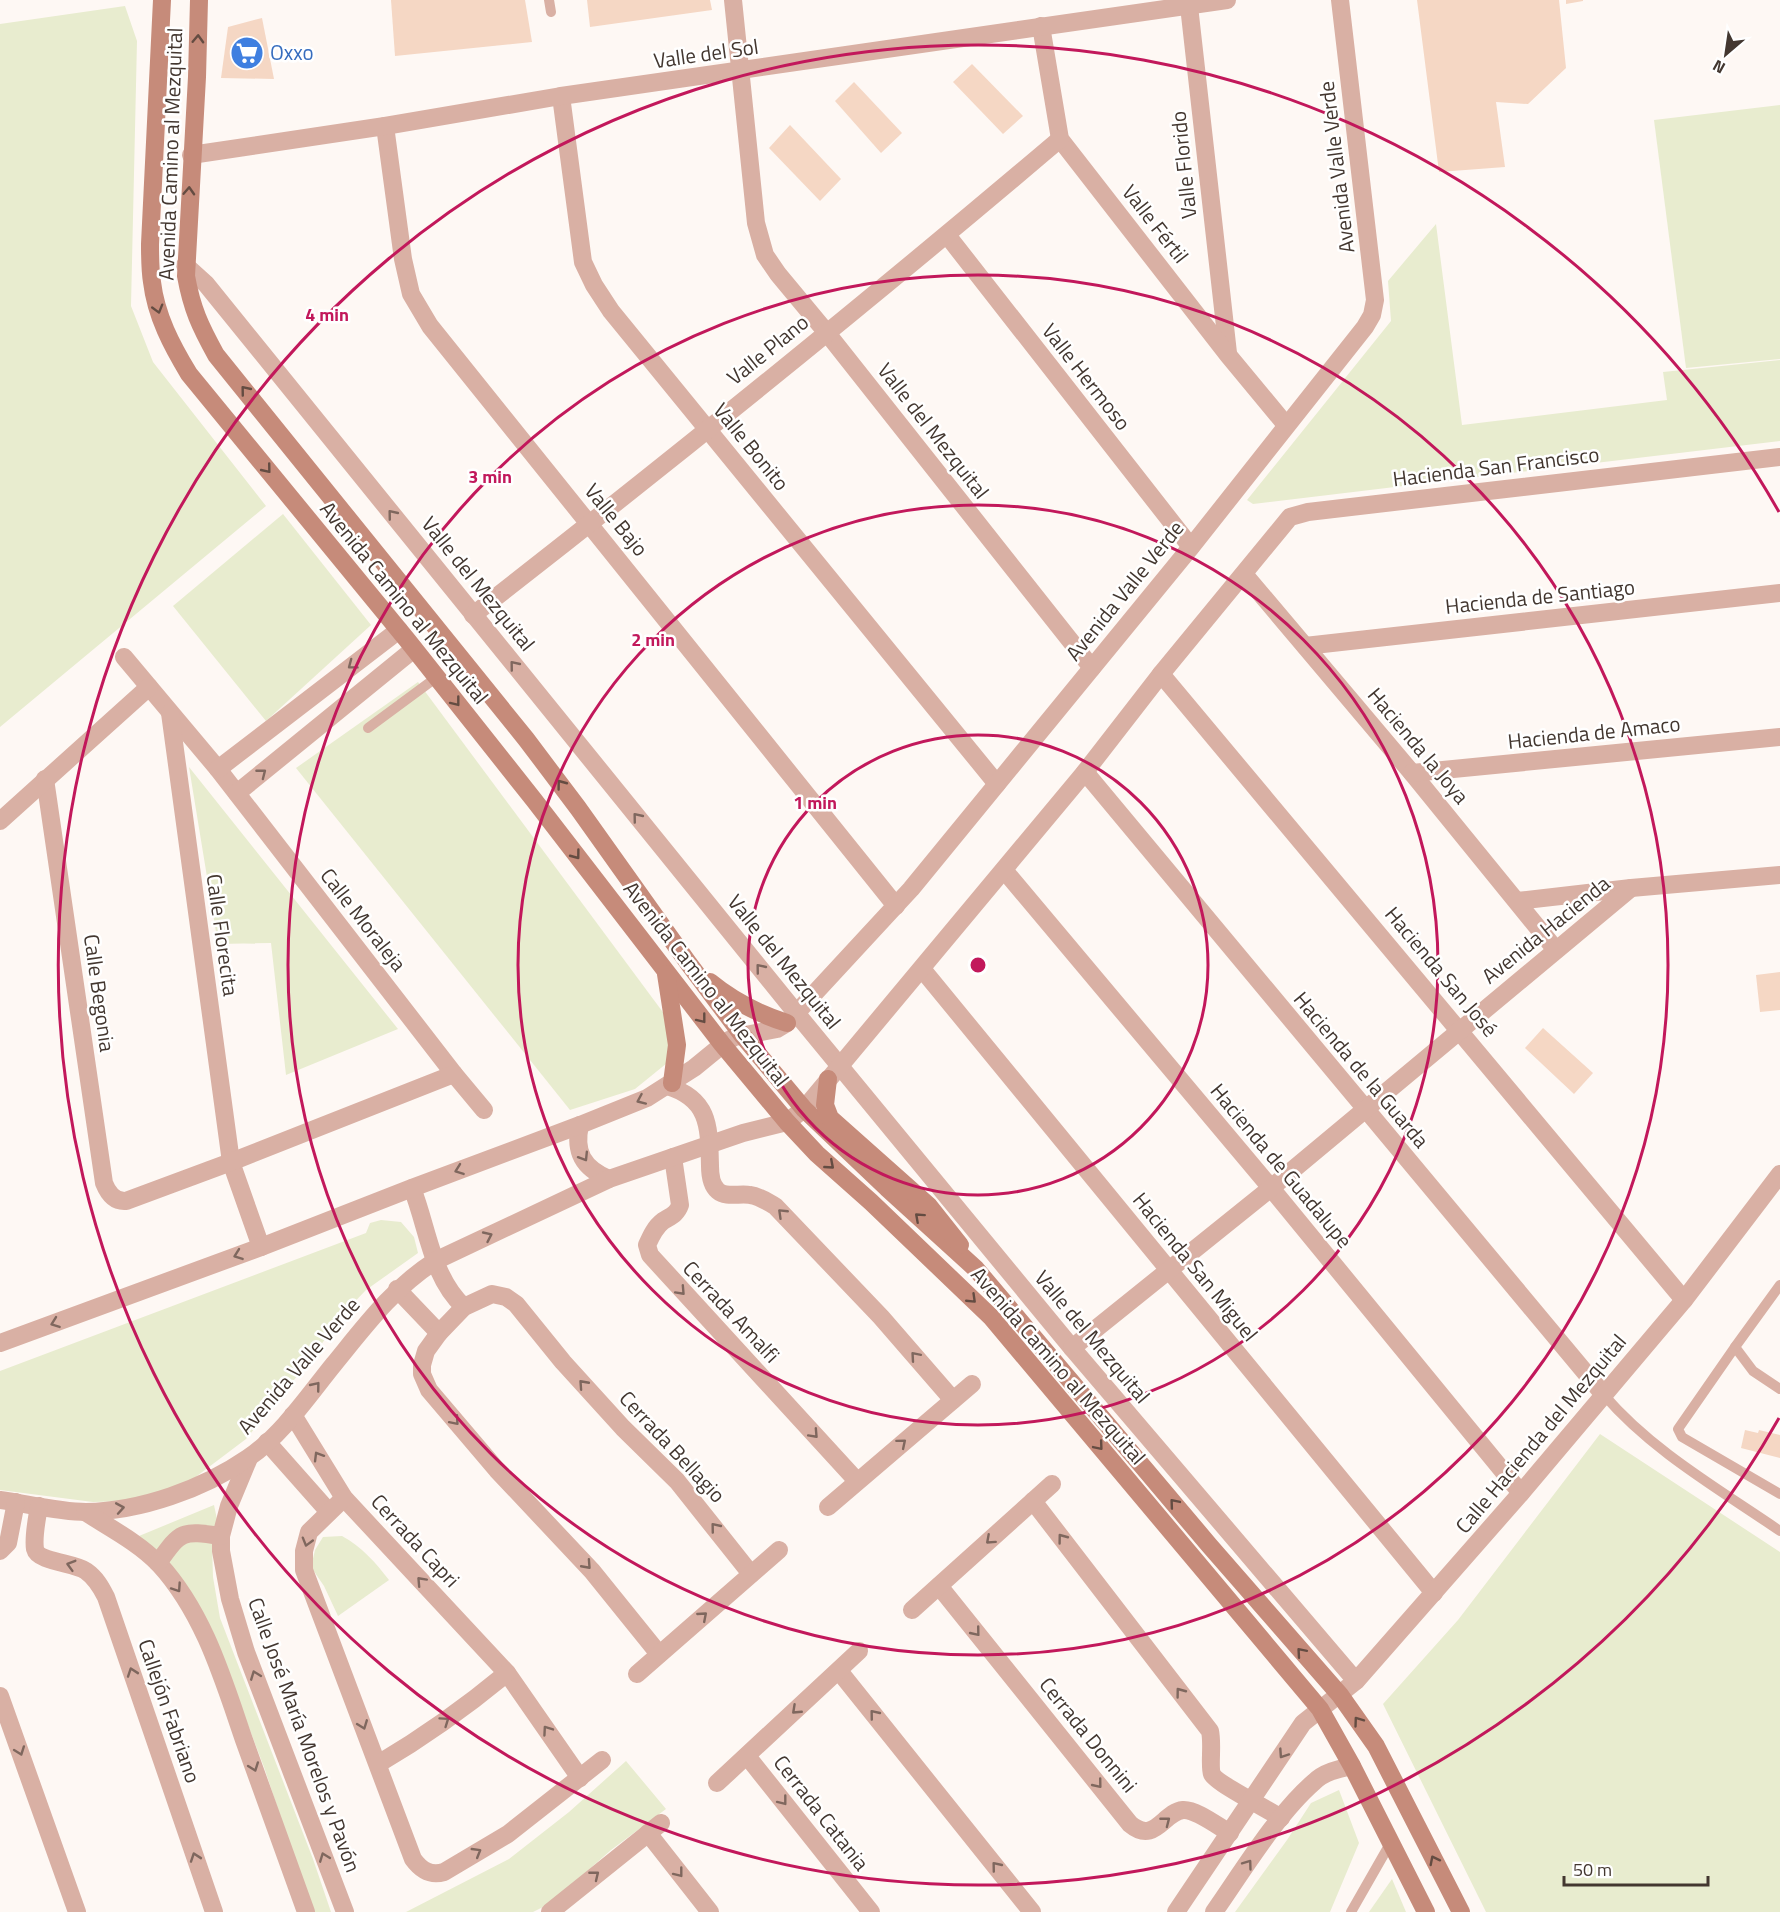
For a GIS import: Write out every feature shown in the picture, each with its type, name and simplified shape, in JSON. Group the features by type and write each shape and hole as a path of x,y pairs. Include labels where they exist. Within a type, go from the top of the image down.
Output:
{"main road":[{"name":"Avenida Camino al Mezquital","path":"162,0 150,244 152,283 159,314 171,345 189,374 437,677 666,973 787,1122 817,1154 871,1202 991,1317 1320,1709 1352,1766 1426,1912"},
{"name":"Avenida Camino al Mezquital","path":"199,0 197,77 185,265 190,301 199,325 216,355 414,599 572,799 743,1036 804,1108 886,1188 976,1269 1209,1545 1340,1695 1376,1746 1461,1912"},
{"path":"414,599 424,626 421,641 414,649"},
{"path":"399,630 410,626 424,626 446,642"},
{"path":"689,964 725,994 759,1012 792,1018"},
{"path":"666,973 677,1045 669,1084"},
{"path":"833,1072 825,1105 830,1119 929,1206 949,1228 976,1269"}],"street":[{"name":"Valle del Mezquital","path":"733,0 754,205 759,240 765,255 777,274 1092,668"},
{"name":"Valle del Sol","path":"191,155 385,126 561,96 741,72 1227,0"},
{"name":"Avenida Valle Verde","path":"0,1343 261,1247 647,1098 694,1068 722,1044 735,1037 777,1029 792,1018 896,906 1191,547 1365,327 1375,300 1340,0"},
{"name":"Valle Florido","path":"1189,6 1228,355"},
{"name":"Valle Fértil","path":"1041,27 1060,139 1228,355 1286,425"},
{"name":"Valle Bonito","path":"561,96 583,262 594,285 611,311 997,784"},
{"name":"Valle Bajo","path":"385,126 403,260 411,294 430,326 896,906"},
{"name":"Valle Plano","path":"473,615 590,524 826,333 1060,139"},
{"name":"Valle Hermoso","path":"946,235 1191,547"},
{"name":"Valle del Mezquital","path":"185,265 206,284 473,615 833,1072 1356,1681"},
{"name":"Hacienda San Francisco","path":"1244,574 1290,517 1308,512 1780,457"},
{"name":"Avenida Valle Verde","path":"8,1501 85,1512 118,1509 178,1494 217,1477 249,1458 267,1442 292,1415 383,1303 415,1274 435,1261 609,1179 743,1133 787,1122 804,1108 922,969 1085,772 1244,574"},
{"name":"Hacienda la Joya","path":"1244,574 1412,773 1556,950"},
{"name":"Hacienda de Santiago","path":"1305,646 1780,593"},
{"path":"218,769 399,630"},
{"path":"237,793 414,649"},
{"name":"Calle Moraleja","path":"124,657 218,769 484,1110"},
{"name":"Hacienda San José","path":"1161,675 1684,1300"},
{"path":"0,821 148,687"},
{"name":"Calle Florecita","path":"170,713 231,1162 261,1247"},
{"path":"290,713 308,736"},
{"name":"Hacienda de Amaco","path":"1412,773 1780,737"},
{"name":"Hacienda de la Guarda","path":"1085,772 1604,1395"},
{"name":"Calle Begonia","path":"45,779 104,1183 107,1190 116,1199 126,1201 231,1162"},
{"name":"Hacienda de Guadalupe","path":"1004,870 1271,1188 1521,1493"},
{"name":"Avenida Hacienda","path":"1516,901 1780,875"},
{"name":"Avenida Hacienda","path":"1072,1348 1271,1188 1631,888"},
{"name":"Hacienda San Miguel","path":"922,969 1434,1593"},
{"path":"231,1162 454,1074"},
{"path":"669,1084 696,1101 708,1122 711,1176 716,1189 721,1194 747,1194 760,1197 775,1206 881,1317 953,1400"},
{"path":"580,1125 577,1139 580,1153 592,1170 609,1179"},
{"name":"Cerrada Amalfi","path":"673,1156 680,1205 674,1215 664,1221 650,1236 647,1245 650,1255 857,1481"},
{"name":"Calle Hacienda del Mezquital","path":"1176,1912 1303,1723 1356,1681 1521,1493 1684,1300 1780,1174"},
{"path":"412,1188 435,1261 449,1291 464,1307"},
{"path":"397,1289 440,1333"},
{"name":"Cerrada Bellagio","path":"658,1654 592,1571 497,1470 429,1390 422,1374 426,1351 464,1307 492,1294 516,1304 563,1362 623,1428 677,1481 751,1574"},
{"path":"828,1507 972,1384"},
{"path":"292,1415 344,1498"},
{"path":"267,1442 329,1512"},
{"name":"Calle José María Morelos y Pavón","path":"249,1458 229,1506 221,1536 221,1551 230,1599 246,1652 345,1912"},
{"path":"912,1610 1052,1484"},
{"name":"Cerrada Capri","path":"344,1498 507,1673 580,1778 508,1834 444,1872 435,1874 425,1871 413,1859 304,1570 304,1551 309,1532 344,1498"},
{"path":"0,1551 8,1543 8,1501"},
{"path":"1034,1501 1210,1731 1213,1751 1211,1768 1216,1780 1281,1818"},
{"name":"Callejón Fabriano","path":"39,1506 35,1550 37,1554 85,1569 100,1585 106,1597 214,1912"},
{"path":"85,1512 158,1563 170,1576 199,1621 217,1663 306,1912"},
{"path":"158,1563 178,1536 186,1533 221,1536"},
{"path":"637,1674 779,1550"},
{"name":"Cerrada Donnini","path":"939,1586 1135,1828 1142,1831 1152,1830 1181,1810 1190,1811 1230,1833"},
{"name":"Cerrada Catania","path":"859,1652 747,1756 871,1912"},
{"path":"839,1671 1032,1912"},
{"path":"378,1764 476,1699 507,1673"},
{"path":"0,1696 77,1912"},
{"path":"717,1783 747,1756"},
{"path":"580,1778 602,1760"},
{"path":"1214,1912 1281,1818 1314,1781 1330,1771 1352,1766"},
{"path":"550,1912 655,1828 710,1912"}],"lane":[{"path":"549,0 551,12"},
{"path":"368,728 437,677"},
{"path":"1780,1285 1678,1429 1682,1437 1780,1494"},
{"path":"1735,1347 1753,1371 1780,1389"},
{"path":"1604,1395 1621,1415 1668,1455 1780,1531"},
{"path":"1351,1912 1391,1842"}],"green space":[{"path":"125,6 137,41 131,306 153,362 266,506 0,727 0,24"},
{"path":"1780,105 1780,359 1686,368 1654,120"},
{"path":"1436,224 1462,425 1667,400 1663,372 1780,360 1780,441 1253,504 1247,500 1391,321 1388,281"},
{"path":"283,514 371,625 266,721 173,606"},
{"path":"418,682 665,1015 672,1059 635,1089 570,1110 296,768"},
{"path":"189,767 398,1029 286,1075 271,943 218,944"},
{"path":"381,1220 401,1222 414,1237 418,1253 366,1290 342,1315 311,1359 246,1439 185,1485 127,1501 93,1502 0,1490 0,1371 366,1233 370,1223"},
{"path":"1600,1434 1780,1552 1780,1912 1486,1912 1383,1704 1458,1620"},
{"path":"214,1505 218,1524 212,1545 213,1577 220,1618 313,1859 331,1912 312,1912 264,1767 223,1660 139,1536"},
{"path":"342,1536 368,1555 389,1580 338,1616 324,1586 311,1567 315,1550 323,1537"},
{"path":"626,1761 666,1809 611,1850 551,1903 533,1912 406,1912 509,1859 569,1812"},
{"path":"1339,1790 1359,1843 1330,1912 1235,1912 1311,1803"},
{"path":"1392,1879 1406,1912 1369,1912"}],"building":[{"path":"391,0 525,0 532,42 395,56"},
{"path":"587,0 710,0 712,10 590,27"},
{"path":"1417,0 1559,0 1566,68 1528,104 1496,102 1505,167 1439,172"},
{"path":"1566,0 1583,0 1583,1 1566,4"},
{"name":"Oxxo","path":"262,18 274,79 221,78 228,27"},
{"path":"972,64 1023,116 1003,134 953,82"},
{"path":"854,82 902,133 881,153 835,101"},
{"path":"790,125 841,179 820,201 769,148"},
{"path":"1780,972 1780,1010 1760,1012 1756,975"},
{"path":"1543,1028 1593,1073 1574,1094 1525,1048"},
{"path":"1745,1430 1758,1433 1759,1430 1780,1435 1780,1458 1741,1448"}],"place":[{"name":"Oxxo","path":"247,53"}]}
